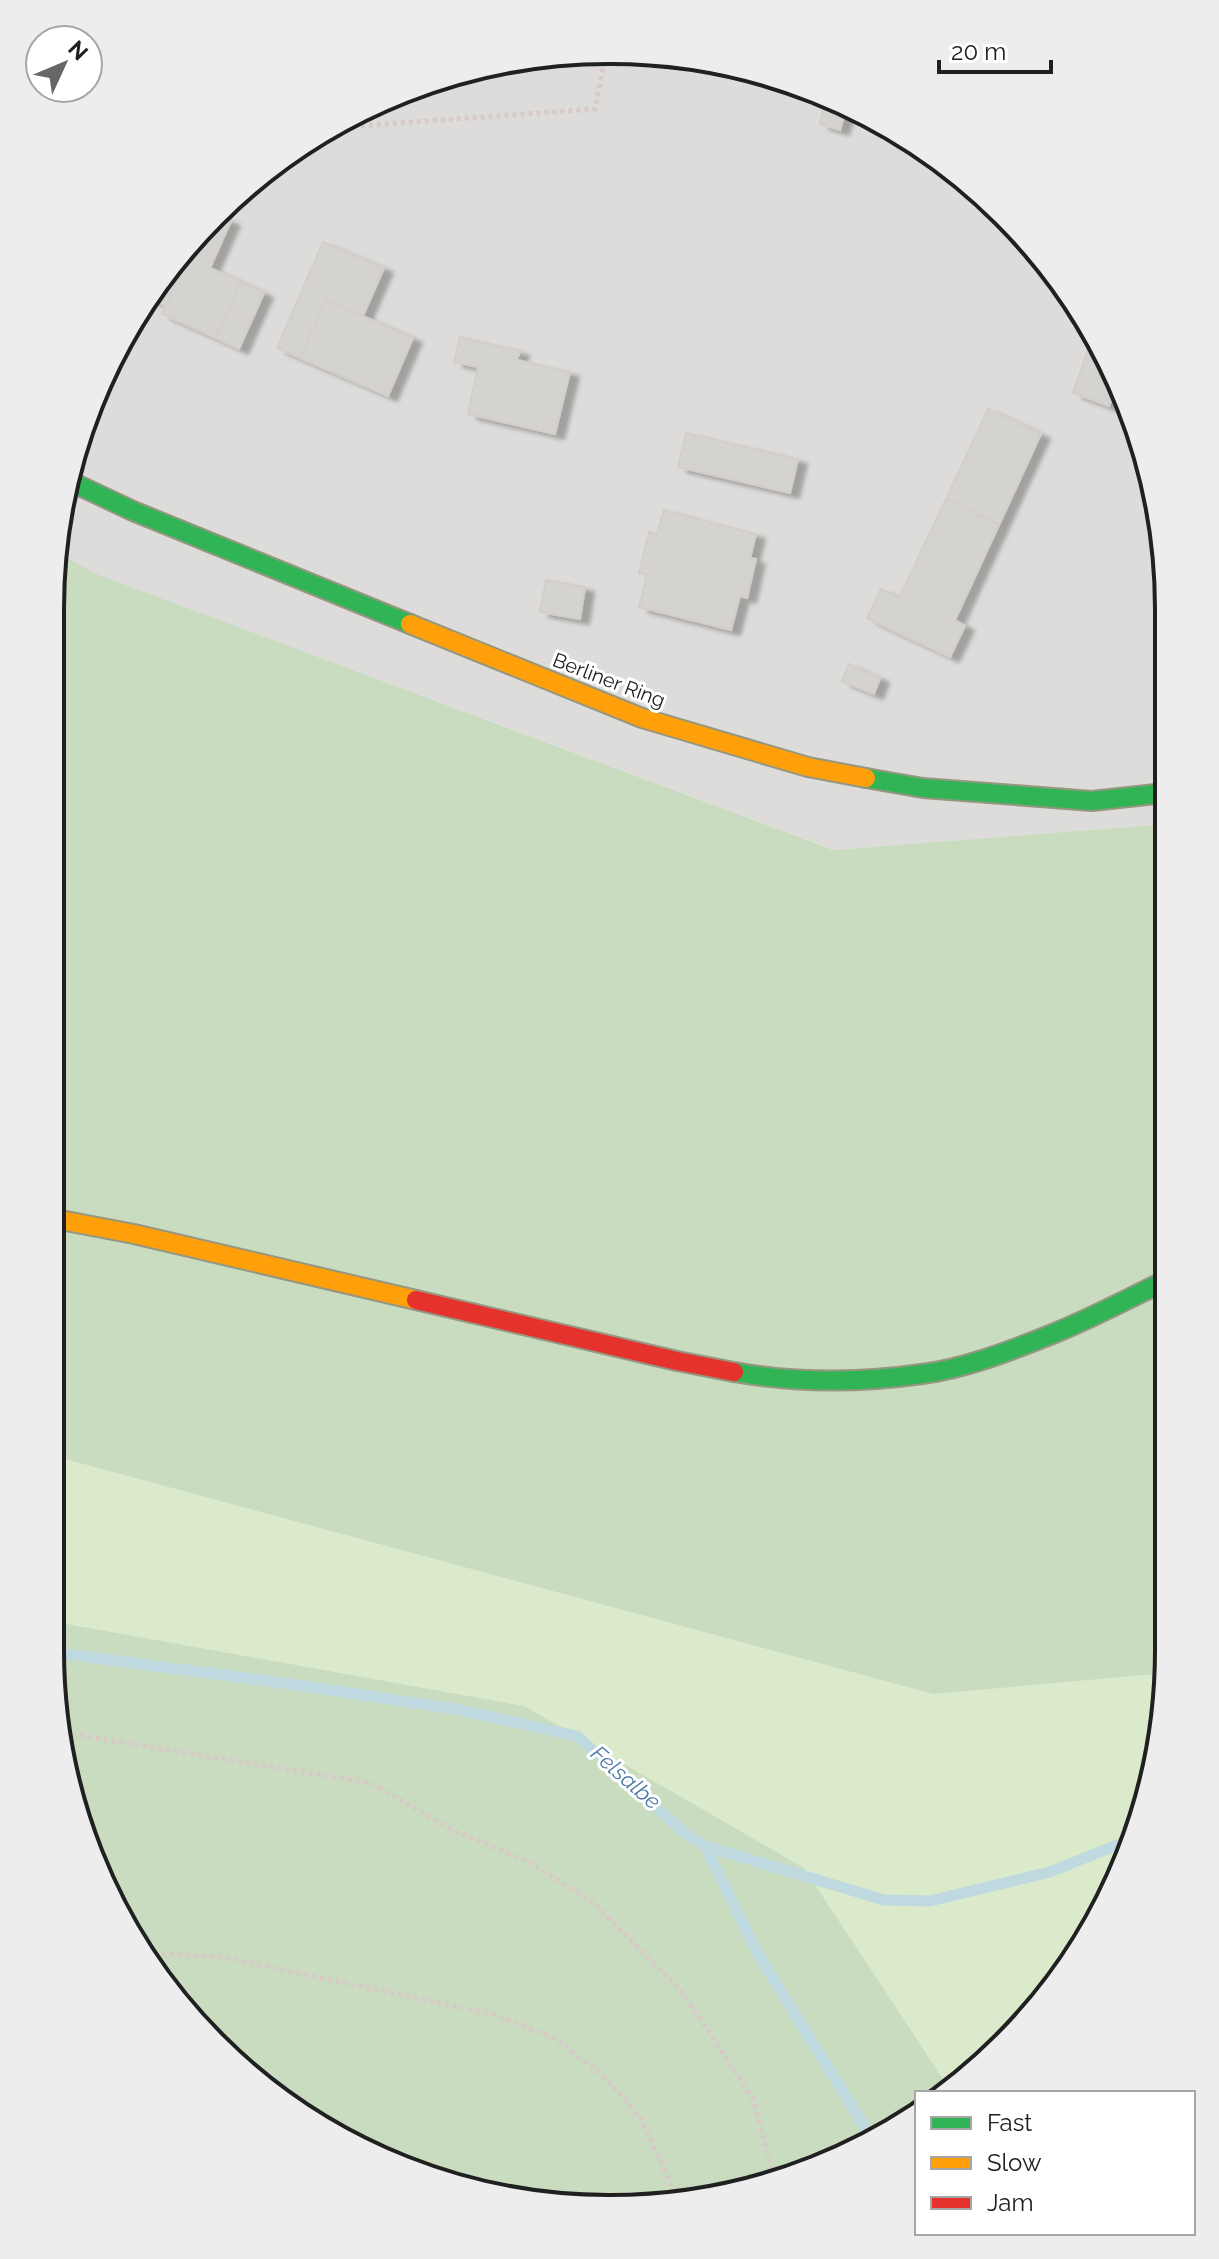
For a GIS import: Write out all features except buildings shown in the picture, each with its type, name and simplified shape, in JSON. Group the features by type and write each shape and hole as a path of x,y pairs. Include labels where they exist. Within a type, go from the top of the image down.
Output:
{"street":[{"name":"Berliner Ring","path":"79,485 133,511 642,718 756,753 808,767 923,788 1092,801 1155,794"},
{"path":"64,1221 134,1234 677,1361 774,1379 852,1381 925,1374 989,1357 1048,1336 1155,1286"}],"path":[{"path":"357,126 595,109 604,64"},
{"path":"71,1734 371,1783 454,1831 527,1861 581,1894 594,1903 680,1989 753,2099 772,2170"},
{"path":"156,1954 222,1957 492,2014 557,2039 602,2075 640,2117 675,2191"}],"shaded area":[{"path":"610,64 716,74 785,93 818,106 851,120 913,156 969,199 1020,250 1063,306 1082,337 1099,368 1126,434 1145,503 1154,574 1155,825 835,850 97,574 67,557 69,538 74,503 93,434 120,368 156,306 199,250 277,177 306,156 368,120 434,93 503,74"}],"green space":[{"path":"67,557 97,574 834,850 1155,825 1154,1674 933,1694 64,1459 64,610"},
{"path":"64,1459 933,1694 1154,1674 1145,1756 1126,1825 1099,1891 1063,1953 1020,2009 944,2080 803,1868 64,1626"},
{"path":"64,1624 524,1706 804,1868 944,2080 942,2082 930,2091 915,2091 915,2102 851,2139 785,2166 716,2185 645,2194 574,2194 503,2185 434,2166 368,2139 306,2103 277,2082 199,2009 156,1953 120,1891 93,1825 83,1791 69,1721"}],"waterway":[{"name":"Felsalbe","path":"64,1654 455,1709 577,1736 682,1831 705,1846 884,1900 930,1901 1050,1872 1118,1845"},
{"path":"705,1846 759,1956 867,2130"}],"traffic: fast":[{"path":"79,485 133,511 410,624"},
{"path":"866,778 923,788 1092,801 1155,794"},
{"path":"734,1372 828,1380 875,1379 937,1372 985,1359 1045,1337 1155,1286"}],"traffic: slow":[{"path":"410,624 642,718 808,767 866,778"},
{"path":"64,1221 416,1300"}],"traffic: jam":[{"path":"416,1300 734,1372"}]}
